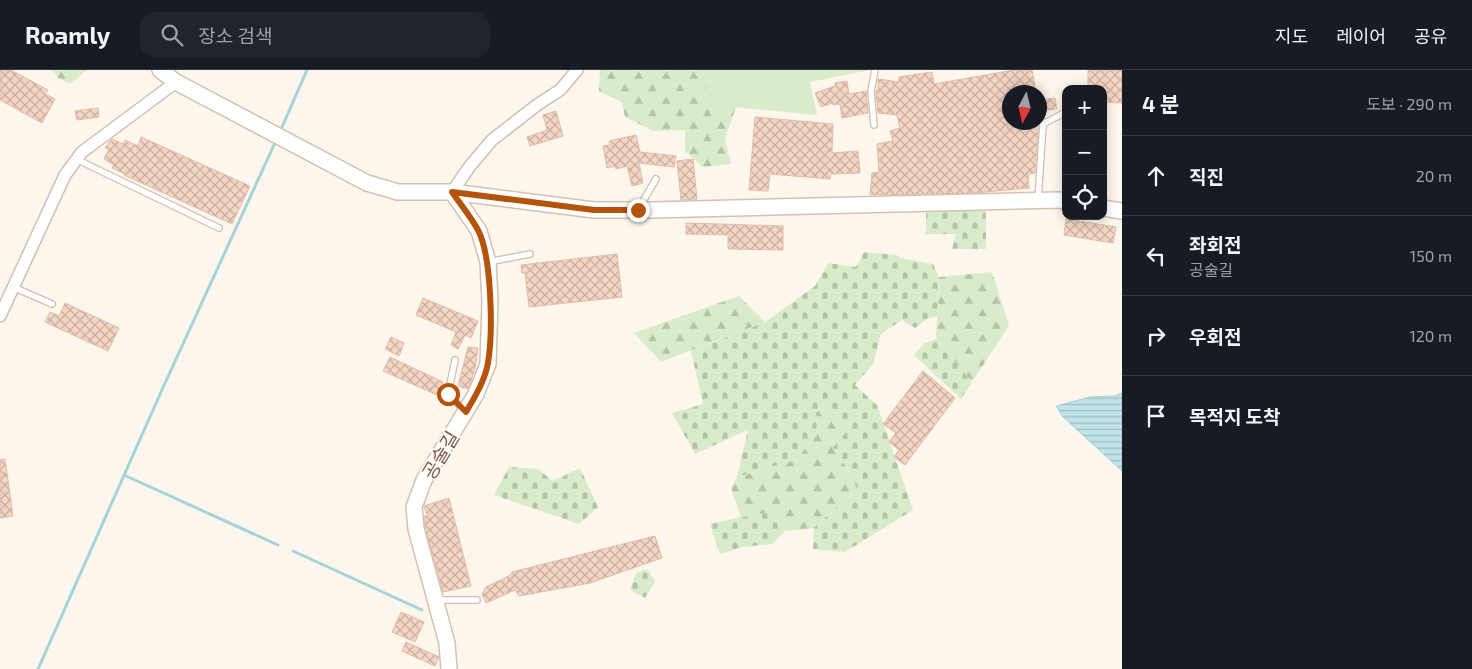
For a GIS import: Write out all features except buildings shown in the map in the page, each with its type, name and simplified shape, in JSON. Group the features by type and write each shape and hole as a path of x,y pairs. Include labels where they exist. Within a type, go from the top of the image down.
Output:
{"street":[{"path":"160,70 176,82 367,183 398,192 452,192 594,210 1062,201"},
{"path":"452,192 470,166 492,140 537,104 560,90 577,70"},
{"path":"0,316 65,175 76,159 82,152 176,82"},
{"name":"공술길","path":"449,669 447,643 416,529 414,507 424,480 476,394 488,364 490,301 488,262 479,231 452,192"},
{"path":"1107,209 1122,211"}],"lane":[{"path":"874,125 871,91 875,70"},
{"path":"1038,200 1043,124 1062,114"},
{"path":"76,159 219,228"},
{"path":"638,210 656,179"},
{"path":"488,262 530,254"},
{"path":"13,287 52,304"},
{"path":"455,360 448,394 466,412"},
{"path":"436,600 477,600"}],"green space":[{"path":"52,70 87,70 70,84 58,78"},
{"path":"600,70 715,70 700,98 722,106 736,107 725,139 731,164 703,167 685,151 685,130 653,131 625,117 622,102 599,91"},
{"path":"715,70 870,70 810,82 817,115 722,106 700,98"},
{"path":"926,211 986,211 986,249 952,249 956,234 926,234"},
{"path":"864,252 897,255 900,258 933,264 939,277 937,316 927,319 915,328 902,320 881,334 873,364 855,385 877,405 913,510 845,552 813,549 814,528 857,489 850,472 833,448 850,427 830,406 816,412 817,435 795,460 737,477 748,430 695,454 672,413 703,404 691,351 765,322 815,286 828,263 856,267"},
{"path":"992,272 1009,326 972,382 936,339 939,277"},
{"path":"739,296 765,322 661,362 634,333"},
{"path":"936,339 972,382 961,399 914,355 925,343"},
{"path":"830,406 850,427 834,448 850,472 857,489 814,528 785,531 769,513 741,517 731,488 737,477 795,460 817,435 816,412"},
{"path":"509,467 538,469 553,481 580,468 598,507 579,524 494,495"},
{"path":"769,513 785,531 772,544 743,547 720,554 710,524"},
{"path":"647,569 655,581 645,598 630,590 636,573"}],"water":[{"path":"1122,393 1122,471 1063,417 1056,406 1090,397 1115,396"}],"waterway":[{"path":"282,127 307,70"},
{"path":"38,669 161,392 274,145"},
{"path":"124,475 278,545"},
{"path":"293,551 422,610"}],"route":[{"path":"448,394 466,412 476,394 488,364 490,332 488,262 479,231 452,192 594,210 638,210"}]}
